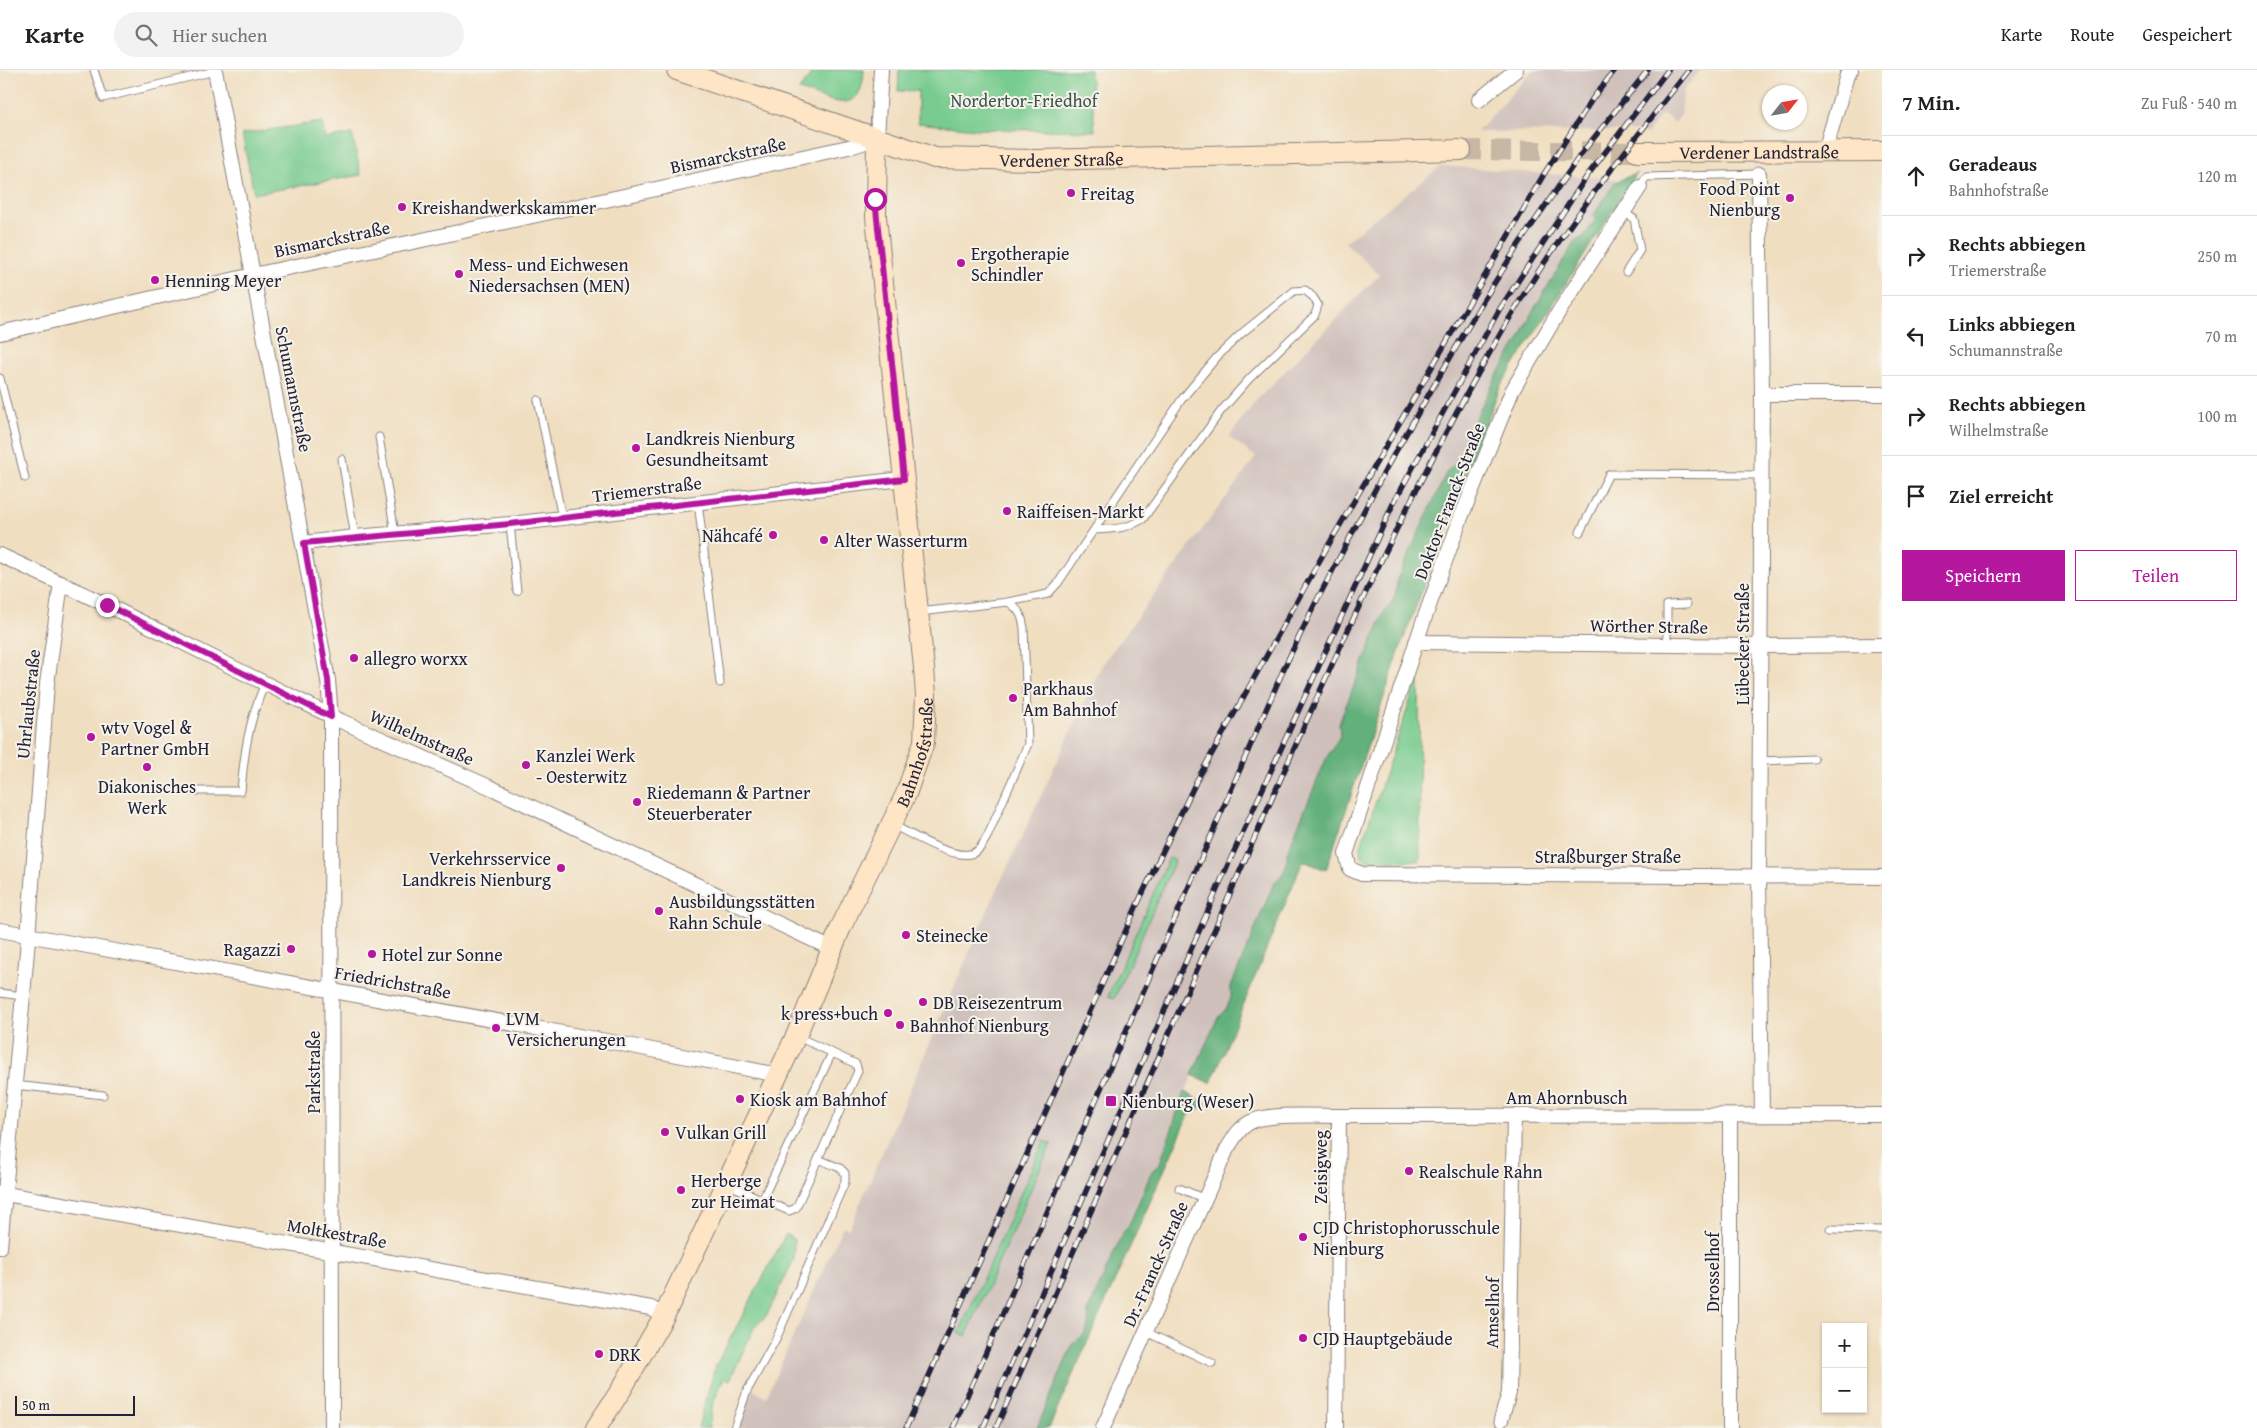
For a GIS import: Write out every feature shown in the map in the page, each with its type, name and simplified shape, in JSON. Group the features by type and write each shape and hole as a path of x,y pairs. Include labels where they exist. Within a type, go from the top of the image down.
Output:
{"main road":[{"name":"Verdener Straße","path":"676,70 935,158 1037,160 1462,150"},
{"name":"Bahnhofstraße","path":"596,1428 622,1390 664,1316 796,1036 832,949 893,825 916,768 924,735 926,696 876,217 877,138"},
{"name":"Verdener Landstraße","path":"1637,152 1882,151"}],"street":[{"path":"877,138 881,70"},
{"path":"1479,100 1516,70"},
{"path":"1825,151 1850,70"},
{"name":"Schumannstraße","path":"215,71 304,543 328,680 331,717"},
{"name":"Bismarckstraße","path":"0,333 253,275 824,154 877,138"},
{"name":"Lübecker Straße","path":"1759,174 1762,394 1759,876 1762,1114"},
{"name":"Doktor-Franck-Straße","path":"1346,854 1416,642 1460,520 1512,392 1558,313 1640,187"},
{"path":"1762,394 1882,394"},
{"name":"Triemerstraße","path":"304,543 395,533 510,524 904,479"},
{"name":"Wilhelmstraße","path":"0,555 61,582 331,717 494,789 832,949"},
{"name":"Uhrlaubstraße","path":"0,1247 3,1197 23,996 47,684 61,582"},
{"name":"Wörther Straße","path":"1416,642 1667,646 1882,645"},
{"name":"Parkstraße","path":"331,717 332,1428"},
{"name":"Straßburger Straße","path":"1346,854 1350,869 1362,874 1882,877"},
{"name":"Friedrichstraße","path":"0,930 27,940 332,990 778,1074"},
{"name":"Am Ahornbusch","path":"1252,1121 1272,1117 1339,1116 1882,1115"},
{"name":"Zeisigweg","path":"1336,1428 1339,1116"},
{"name":"Amselhof","path":"1501,1420 1510,1393 1514,1116"},
{"name":"Drosselhof","path":"1730,1116 1730,1428"},
{"name":"Dr.-Franck-Straße","path":"1103,1428 1227,1149 1236,1134 1252,1121"},
{"name":"Moltkestraße","path":"3,1197 651,1308 664,1316"}],"lane":[{"path":"94,70 103,98 215,71"},
{"path":"1640,187 1646,178 1759,174"},
{"path":"1624,212 1634,219 1640,250 1626,272"},
{"path":"918,612 1008,602 1048,594 1058,583 1182,399 1217,357 1242,333 1294,291 1305,290 1313,297 1318,305 1315,316 1249,379 1221,410 1142,519 1133,525 1122,528 1094,530"},
{"path":"0,378 25,478"},
{"path":"538,400 562,518"},
{"path":"379,437 395,533"},
{"path":"342,459 355,537"},
{"path":"1580,532 1610,474 1762,476"},
{"path":"698,502 720,683"},
{"path":"510,524 517,591"},
{"path":"893,825 952,853 971,854 980,848 988,834 1028,744 1024,628 1018,608 1008,602"},
{"path":"1667,646 1667,605 1687,604"},
{"path":"177,791 240,791 244,750 256,703 265,684"},
{"path":"1760,761 1814,759"},
{"path":"0,993 23,996"},
{"path":"726,1184 789,1211 796,1208 858,1071 856,1064 796,1036"},
{"path":"762,1200 832,1053"},
{"path":"15,1085 103,1095"},
{"path":"734,1428 747,1391 777,1337 845,1182 846,1177 842,1170 818,1159"},
{"path":"1179,1188 1205,1199"},
{"path":"1830,1229 1882,1230"},
{"path":"1146,1332 1212,1363"}],"shaded area":[{"path":"1533,70 1701,70 1684,90 1681,114 1675,123 1667,116 1661,115 1647,134 1640,131 1477,132"},
{"path":"1441,166 1616,179 1593,216 1596,218 1584,236 1574,243 1531,314 1520,339 1496,377 1466,437 1461,453 1455,464 1447,471 1397,580 1397,591 1392,604 1384,612 1339,723 1340,736 1327,757 1287,852 1288,864 1283,875 1274,883 1231,985 1231,998 1226,1009 1218,1017 1172,1123 1160,1163 1152,1171 1088,1312 1089,1325 1084,1336 1073,1343 1037,1428 738,1428 753,1390 766,1397 843,1226 849,1229 988,909 1102,665 1256,457 1229,437 1256,401 1379,275 1345,242"}],"green space":[{"path":"811,70 864,70 862,85 857,95 851,100 842,102 822,98 799,90 810,76"},
{"name":"Nordertor-Friedhof","path":"899,70 1090,70 1095,131 975,129 918,123 918,91 898,91"},
{"path":"322,122 325,139 352,134 361,175 254,194 242,134"},
{"path":"1637,173 1500,387 1401,646 1326,870 1303,861 1211,1083 1192,1075 1218,1017 1226,1009 1231,998 1231,986 1274,883 1285,869 1287,852 1327,757 1340,736 1339,723 1384,612 1394,598 1397,580 1447,471 1455,464 1466,437 1496,377 1520,339 1531,314 1574,243 1584,236 1596,219 1593,216 1615,182"},
{"path":"1419,675 1420,861 1367,860 1361,856 1360,848"},
{"path":"1169,858 1175,860 1114,999 1108,996"},
{"path":"1184,1092 1207,1103 1189,1115 1049,1428 1037,1428 1073,1343 1085,1334 1088,1312 1122,1234 1128,1227 1152,1171 1160,1163"},
{"path":"1044,1141 1051,1144 966,1336 959,1333"},
{"path":"786,1234 794,1240 794,1259 767,1315 754,1328 730,1380 724,1378 713,1403 709,1428 698,1428 715,1367"}],"tunnel":[{"path":"1461,150 1637,152"}],"railway":[{"path":"906,1428 1137,905 1196,782 1325,551 1544,174 1593,98 1615,70"},
{"path":"953,1428 1285,666 1315,604 1389,463 1483,301 1519,244 1581,154 1648,70"},
{"path":"983,1428 1226,869 1393,504 1499,310 1587,176 1668,70"},
{"path":"996,1428 1276,789 1348,630 1425,473 1466,395 1529,287 1594,192 1689,70"}],"place":[{"name":"Freitag","path":"1071,193"},
{"name":"Food Point Nienburg","path":"1790,198"},
{"name":"Kreishandwerkskammer","path":"402,207"},
{"name":"Ergotherapie Schindler","path":"961,263"},
{"name":"Mess- und Eichwesen Niedersachsen (MEN)","path":"459,274"},
{"name":"Henning Meyer","path":"155,280"},
{"name":"Landkreis Nienburg Gesundheitsamt","path":"636,448"},
{"name":"Raiffeisen-Markt","path":"1007,511"},
{"name":"Nähcafé","path":"773,535"},
{"name":"Alter Wasserturm","path":"824,540"},
{"name":"allegro worxx","path":"354,658"},
{"name":"Parkhaus Am Bahnhof","path":"1013,698"},
{"name":"wtv Vogel & Partner GmbH","path":"91,737"},
{"name":"Kanzlei Werk - Oesterwitz","path":"526,765"},
{"name":"Diakonisches Werk","path":"147,767"},
{"name":"Riedemann & Partner Steuerberater","path":"637,802"},
{"name":"Verkehrsservice Landkreis Nienburg","path":"561,868"},
{"name":"Ausbildungsstätten Rahn Schule","path":"659,911"},
{"name":"Steinecke","path":"906,935"},
{"name":"Ragazzi","path":"291,949"},
{"name":"Hotel zur Sonne","path":"372,954"},
{"name":"DB Reisezentrum","path":"923,1002"},
{"name":"k press+buch","path":"888,1013"},
{"name":"Bahnhof Nienburg","path":"900,1025"},
{"name":"LVM Versicherungen","path":"496,1028"},
{"name":"Kiosk am Bahnhof","path":"740,1099"},
{"name":"Nienburg (Weser)","path":"1111,1101"},
{"name":"Vulkan Grill","path":"665,1132"},
{"name":"Realschule Rahn","path":"1409,1171"},
{"name":"Herberge zur Heimat","path":"681,1190"},
{"name":"CJD Christophorusschule Nienburg","path":"1303,1237"},
{"name":"CJD Hauptgebäude","path":"1303,1338"},
{"name":"DRK","path":"599,1354"}],"route":[{"path":"107,605 331,717 328,680 304,543 510,524 904,479 894,399 875,199"}]}
